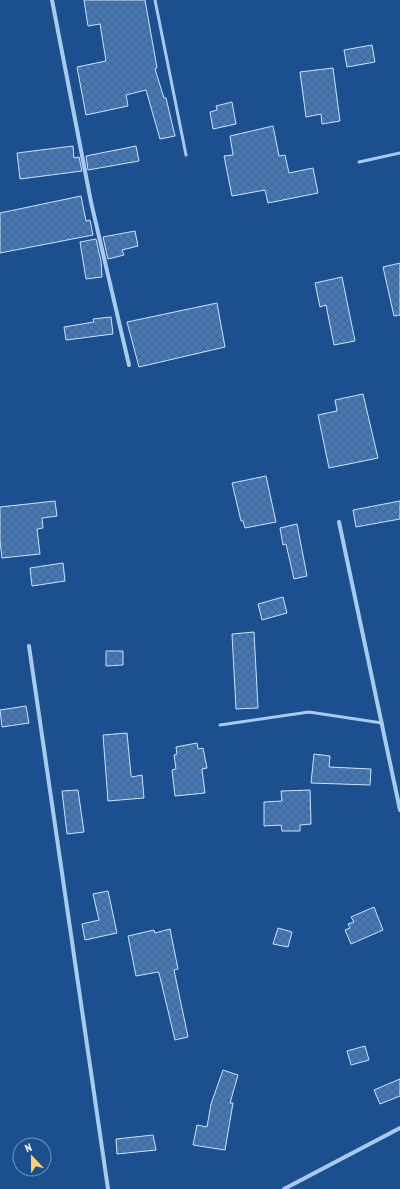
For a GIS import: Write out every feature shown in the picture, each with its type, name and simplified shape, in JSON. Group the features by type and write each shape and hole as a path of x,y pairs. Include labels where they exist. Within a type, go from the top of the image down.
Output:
{"street":[{"path":"52,0 91,202 128,364"},
{"path":"339,522 400,810"},
{"path":"29,646 108,1189"},
{"path":"284,1189 400,1128"}],"lane":[{"path":"155,0 186,155"},
{"path":"359,162 400,153"},
{"path":"220,725 309,712 382,723"}],"building":[{"path":"84,0 145,0 157,68 155,69 164,98 166,98 175,136 160,139 146,90 126,95 128,106 86,115 77,67 106,61 100,24 88,26"},
{"path":"372,45 375,62 347,67 344,50"},
{"path":"333,68 340,121 322,124 321,114 306,117 300,72"},
{"path":"232,102 236,124 213,129 210,112 217,110 216,106"},
{"path":"273,126 279,156 285,155 289,173 313,168 318,193 268,203 265,190 232,196 224,156 233,155 230,136"},
{"path":"73,146 74,158 79,157 82,171 20,179 17,153"},
{"path":"136,146 139,161 88,170 86,156"},
{"path":"81,196 86,221 90,220 93,235 0,253 0,213"},
{"path":"135,231 138,246 122,250 124,255 108,259 103,237"},
{"path":"96,239 101,261 102,277 86,279 80,242"},
{"path":"400,263 400,315 394,316 383,267"},
{"path":"342,277 355,341 334,345 326,305 320,307 315,283"},
{"path":"217,303 225,347 139,367 127,322"},
{"path":"111,317 113,334 66,340 64,327 94,322 93,319"},
{"path":"363,394 378,458 329,468 318,415 337,411 335,400"},
{"path":"266,476 276,522 245,528 243,521 241,521 232,483"},
{"path":"55,501 57,516 42,518 43,528 37,529 40,554 2,558 0,541 0,507"},
{"path":"400,501 400,519 356,527 353,510"},
{"path":"297,524 307,576 294,579 286,544 283,545 280,528"},
{"path":"63,563 65,581 32,586 30,568"},
{"path":"283,597 287,613 262,620 258,604"},
{"path":"254,632 258,708 236,709 232,634"},
{"path":"106,651 123,651 123,665 106,666"},
{"path":"26,706 29,723 2,727 0,710"},
{"path":"127,733 131,775 132,777 142,775 144,798 108,801 103,735"},
{"path":"197,743 198,749 203,748 207,768 202,769 205,793 175,796 172,770 176,769 174,755 177,754 176,747"},
{"path":"314,754 330,756 329,767 371,769 370,785 311,783"},
{"path":"78,790 84,832 67,834 62,791"},
{"path":"310,790 311,824 300,825 300,831 282,831 281,825 264,826 264,802 282,801 281,791"},
{"path":"108,891 117,933 85,940 82,924 99,920 93,894"},
{"path":"374,907 383,930 351,944 345,930 350,928 348,924 354,922 351,917"},
{"path":"278,928 292,932 288,947 273,944"},
{"path":"170,929 178,969 174,970 188,1037 175,1040 159,973 136,976 128,936 154,930 155,933"},
{"path":"365,1046 369,1060 351,1065 347,1051"},
{"path":"223,1070 238,1075 230,1103 233,1103 225,1150 193,1145 197,1125 207,1127 211,1104"},
{"path":"400,1079 400,1096 380,1104 374,1090"},
{"path":"153,1135 156,1150 117,1154 116,1139"}]}
